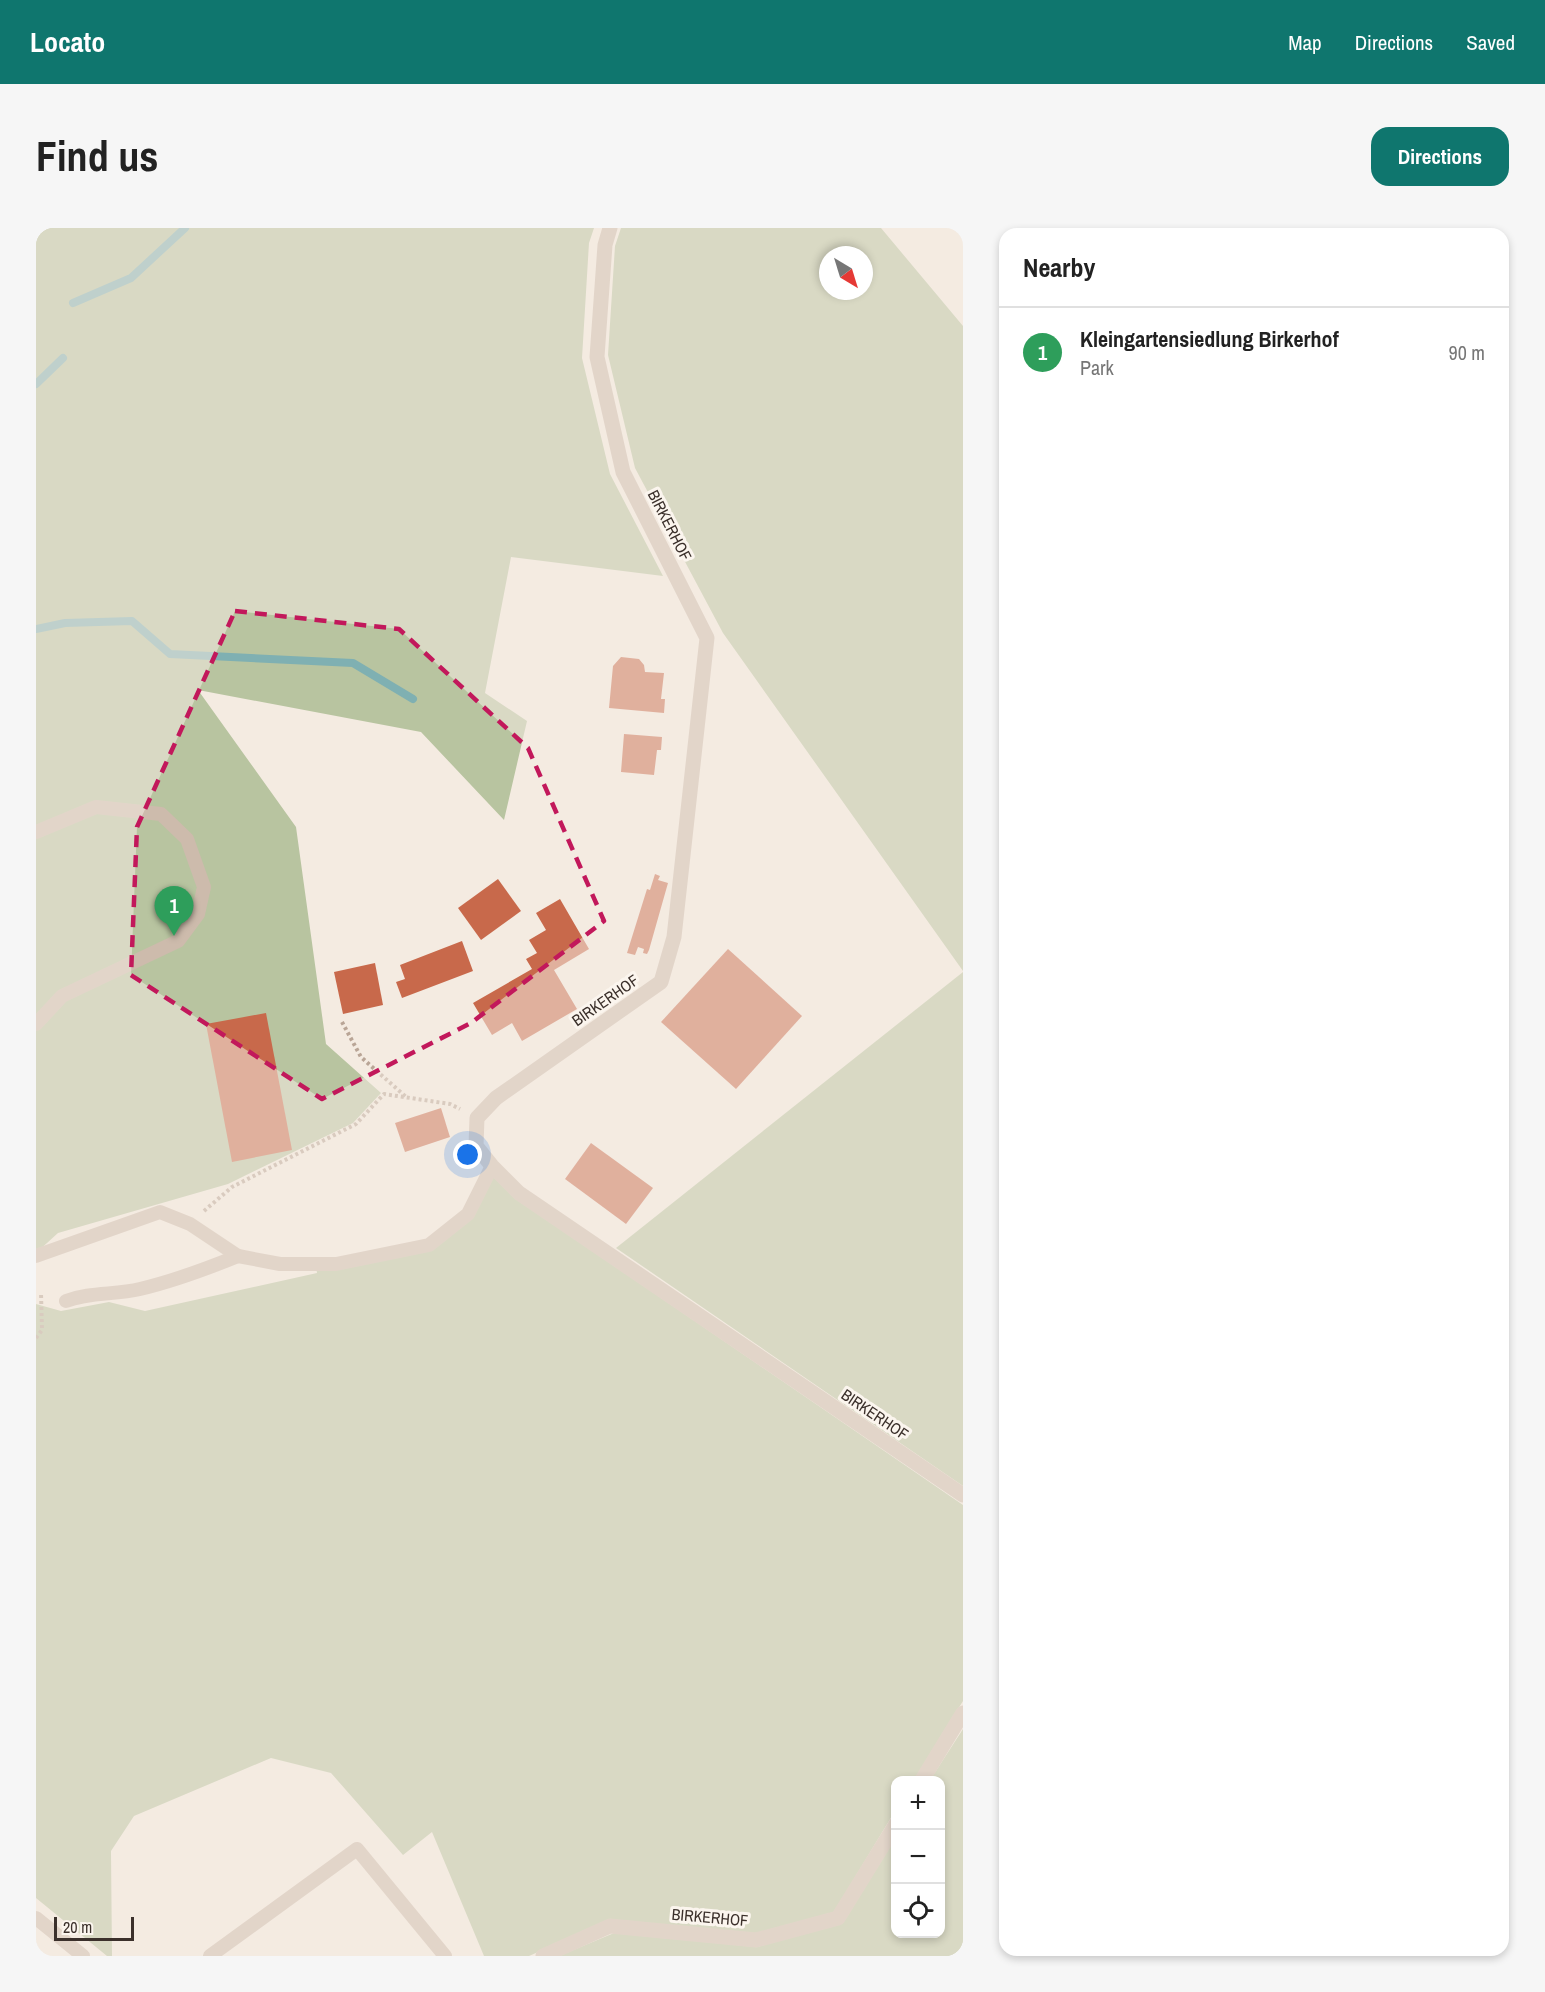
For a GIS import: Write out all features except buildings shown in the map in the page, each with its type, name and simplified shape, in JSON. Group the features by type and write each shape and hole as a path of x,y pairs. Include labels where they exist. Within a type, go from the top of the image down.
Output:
{"street":[{"name":"BIRKERHOF","path":"610,228 605,245 597,357 623,472 707,638 674,937 661,982 496,1098 477,1118 476,1146 519,1193 963,1495"},
{"path":"924,1776 963,1713"},
{"name":"BIRKERHOF","path":"543,1956 610,1926 756,1940 838,1918 892,1830"}],"lane":[{"path":"36,832 96,807 160,814 188,839 204,887 198,914 178,941 62,996 36,1024"},
{"path":"36,1256 160,1212 190,1224 238,1256 280,1264 336,1264 429,1245 468,1214 492,1166"},
{"path":"66,1301 82,1295 138,1289 200,1272 238,1256"},
{"path":"210,1956 357,1849 445,1956"},
{"path":"36,1917 83,1956"}],"path":[{"path":"342,1022 362,1057 406,1097"},
{"path":"190,1224 232,1187 356,1125 384,1094 450,1104 477,1118"},
{"path":"36,1338 42,1330 41,1293"}],"highlighted area":[{"path":"235,611 399,629 528,748 604,921 471,1023 322,1099 131,975 137,827"}],"green space":[{"path":"36,228 594,228 589,243 582,358 610,474 663,576 511,557 485,693 527,721 504,820 421,732 198,690 296,827 326,1044 381,1093 353,1123 228,1184 58,1233 36,1253"},
{"path":"621,228 881,228 963,326 963,971 723,633 635,468 608,355 615,246"},
{"path":"963,972 963,1486 616,1248"},
{"path":"492,1174 517,1199 963,1505 963,1701 916,1776 891,1776 891,1818 834,1912 755,1934 609,1921 529,1956 484,1956 432,1832 403,1855 331,1773 271,1758 134,1816 111,1851 112,1956 107,1956 36,1898 36,1304 61,1311 109,1302 145,1311 317,1273 316,1266 430,1248 470,1216"},
{"path":"963,1729 963,1956 559,1956 614,1933 757,1947 841,1923 891,1842 891,1938 945,1938 945,1776 933,1776"}],"waterway":[{"path":"73,303 131,278 185,228"},
{"path":"36,384 63,358"},
{"path":"36,629 65,623 132,621 170,654 353,663 413,699"}],"place":[{"name":"Kleingartensiedlung Birkerhof","path":"174,936"}]}
